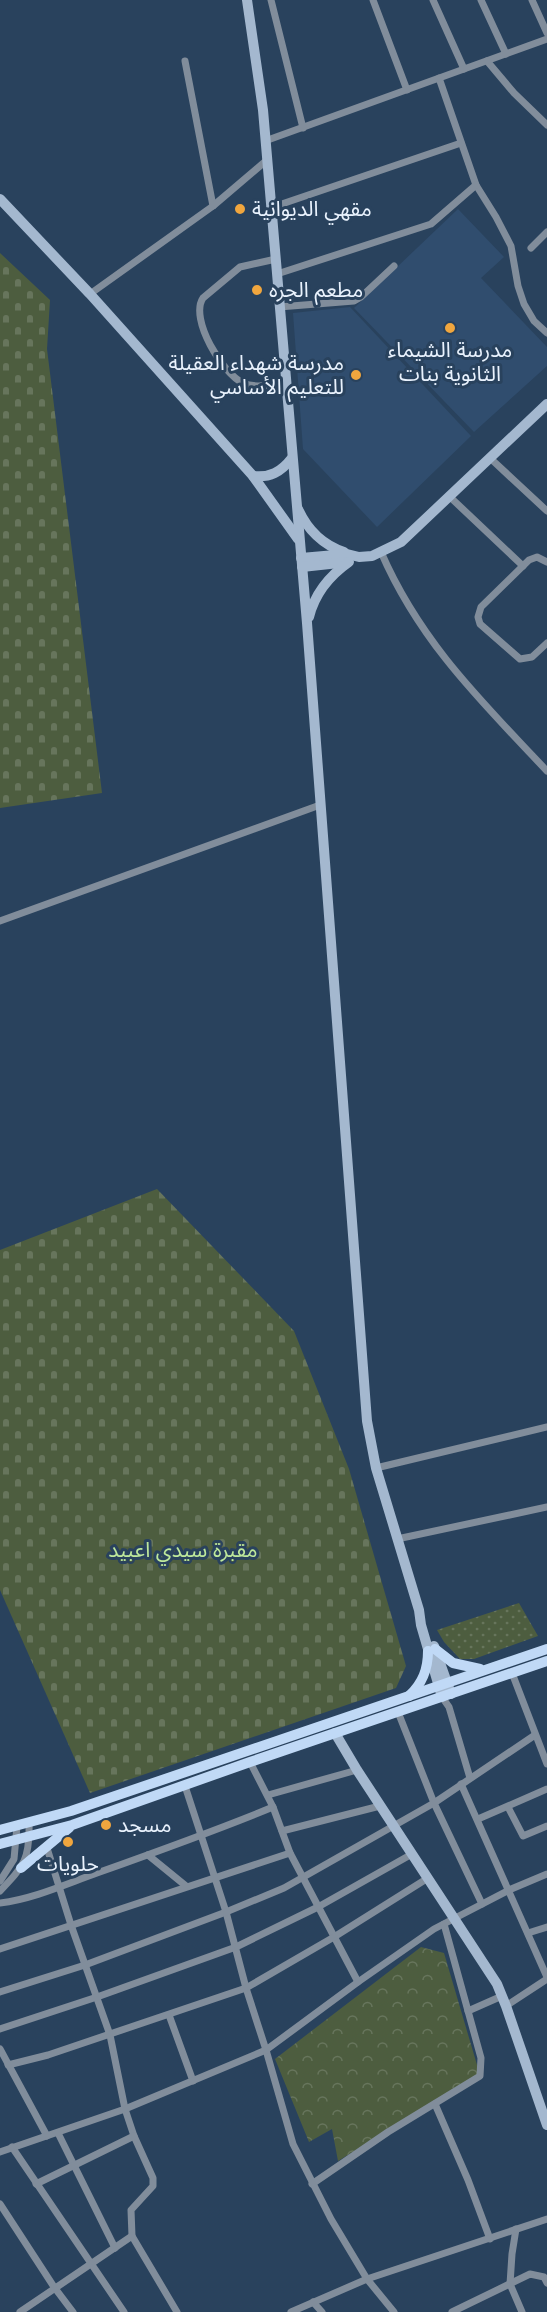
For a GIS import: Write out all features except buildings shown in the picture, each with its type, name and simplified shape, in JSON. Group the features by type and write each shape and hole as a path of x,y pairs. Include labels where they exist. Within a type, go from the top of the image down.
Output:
{"main road":[{"path":"247,0 257,60 267,160 307,623 367,1421 376,1468 445,1690"},
{"path":"0,199 90,294 253,476 299,541"},
{"path":"301,562 381,552 410,536 547,404"},
{"path":"253,476 275,474 282,470 292,458"},
{"path":"296,502 303,519 315,534 330,546 352,557"},
{"path":"307,623 314,602 325,584 352,557"},
{"path":"0,1844 72,1825 398,1712 487,1669 547,1649"},
{"path":"432,1650 453,1663 487,1669"},
{"path":"408,1697 416,1690 426,1671 432,1650"},
{"path":"0,1830 71,1811 408,1697 512,1673 547,1661"},
{"path":"334,1733 455,1919 504,2001 544,2105 547,2125"},
{"path":"21,1868 72,1825"}],"street":[{"path":"271,0 303,128"},
{"path":"373,0 407,90"},
{"path":"433,0 464,69"},
{"path":"481,0 506,54"},
{"path":"532,0 547,33"},
{"path":"265,141 547,39"},
{"path":"185,61 213,206"},
{"path":"487,61 514,93 547,125"},
{"path":"439,78 476,185 502,226 511,246 518,286 524,304 534,321 547,333"},
{"path":"270,208 461,143"},
{"path":"90,294 213,206 267,160"},
{"path":"277,274 431,224 476,185"},
{"path":"531,248 547,232"},
{"path":"276,259 244,266 232,272 201,301 200,315 213,349 238,380 252,386 286,383"},
{"path":"279,307 354,301 394,266"},
{"path":"490,458 547,511"},
{"path":"450,497 523,566"},
{"path":"381,552 402,595 436,649 488,709 547,771"},
{"path":"547,562 540,557 534,557 523,566 481,607 479,621 520,659 532,657 547,642"},
{"path":"0,921 320,805"},
{"path":"376,1468 547,1427"},
{"path":"397,1539 547,1507"},
{"path":"512,1673 547,1764"},
{"path":"445,1690 470,1778"},
{"path":"398,1712 434,1803 482,1904"},
{"path":"0,1992 85,1965 226,1912 303,1879 434,1803 536,1735"},
{"path":"250,1762 268,1795 290,1853 358,1982"},
{"path":"268,1795 357,1770"},
{"path":"461,1784 547,1978 504,2001 468,2011"},
{"path":"185,1786 226,1912 246,1988 293,2144 312,2184 367,2279 394,2312"},
{"path":"478,1819 547,1789"},
{"path":"282,1831 380,1806"},
{"path":"0,1903 12,1902 60,1887 202,1836 273,1807"},
{"path":"508,1807 523,1836 527,1837 547,1826"},
{"path":"0,1891 21,1868 28,1850 29,1823"},
{"path":"0,1881 14,1859 17,1826"},
{"path":"47,1848 71,1925 110,2035 125,2109 134,2136 148,2163 153,2182 153,2186 131,2210 132,2236 177,2312"},
{"path":"0,1949 214,1876 290,1853"},
{"path":"0,2029 236,1947 318,1907 412,1854"},
{"path":"148,1855 186,1886"},
{"path":"0,2152 125,2109 266,2050 358,1982 444,1924 509,1890 547,1874"},
{"path":"8,2065 110,2035 246,1988 334,1937 428,1878"},
{"path":"312,2184 394,2128 480,2076 481,2058 444,1924"},
{"path":"528,1933 547,1927"},
{"path":"170,2015 193,2081"},
{"path":"0,2049 47,2136"},
{"path":"435,2104 457,2153 490,2239"},
{"path":"58,2133 115,2248"},
{"path":"36,2184 134,2136"},
{"path":"12,2147 123,2312"},
{"path":"0,2204 54,2288 74,2312"},
{"path":"291,2312 367,2279 547,2219"},
{"path":"516,2229 510,2284 522,2312"},
{"path":"21,2312 132,2236"},
{"path":"452,2312 530,2274 544,2277 547,2283"},
{"path":"313,2302 322,2312"}],"shaded area":[{"name":"مدرسة الشيماء الثانوية بنات","path":"458,209 504,257 481,278 547,347 547,366 474,432 354,308"},
{"name":"مدرسة شهداء العقيلة للتعليم الأساسي","path":"350,307 471,436 377,527 303,449 293,313"}],"green space":[{"path":"0,253 50,300 47,349 102,793 0,808"},
{"name":"مقبرة سيدي اعبيد","path":"157,1189 294,1331 349,1469 406,1666 396,1688 90,1793 0,1590 0,1250"},
{"path":"519,1603 538,1636 474,1659 460,1659 444,1642 437,1630"},
{"path":"421,1947 444,1953 480,2075 338,2161 332,2129 309,2142 275,2059"}],"place":[{"name":"مقهي الديوانية","path":"240,209"},
{"name":"مطعم الجره","path":"257,290"},
{"name":"مدرسة الشيماء الثانوية بنات","path":"450,328"},
{"name":"مدرسة شهداء العقيلة للتعليم الأساسي","path":"356,375"},
{"name":"مسجد","path":"106,1825"},
{"name":"حلويات","path":"68,1842"}]}
